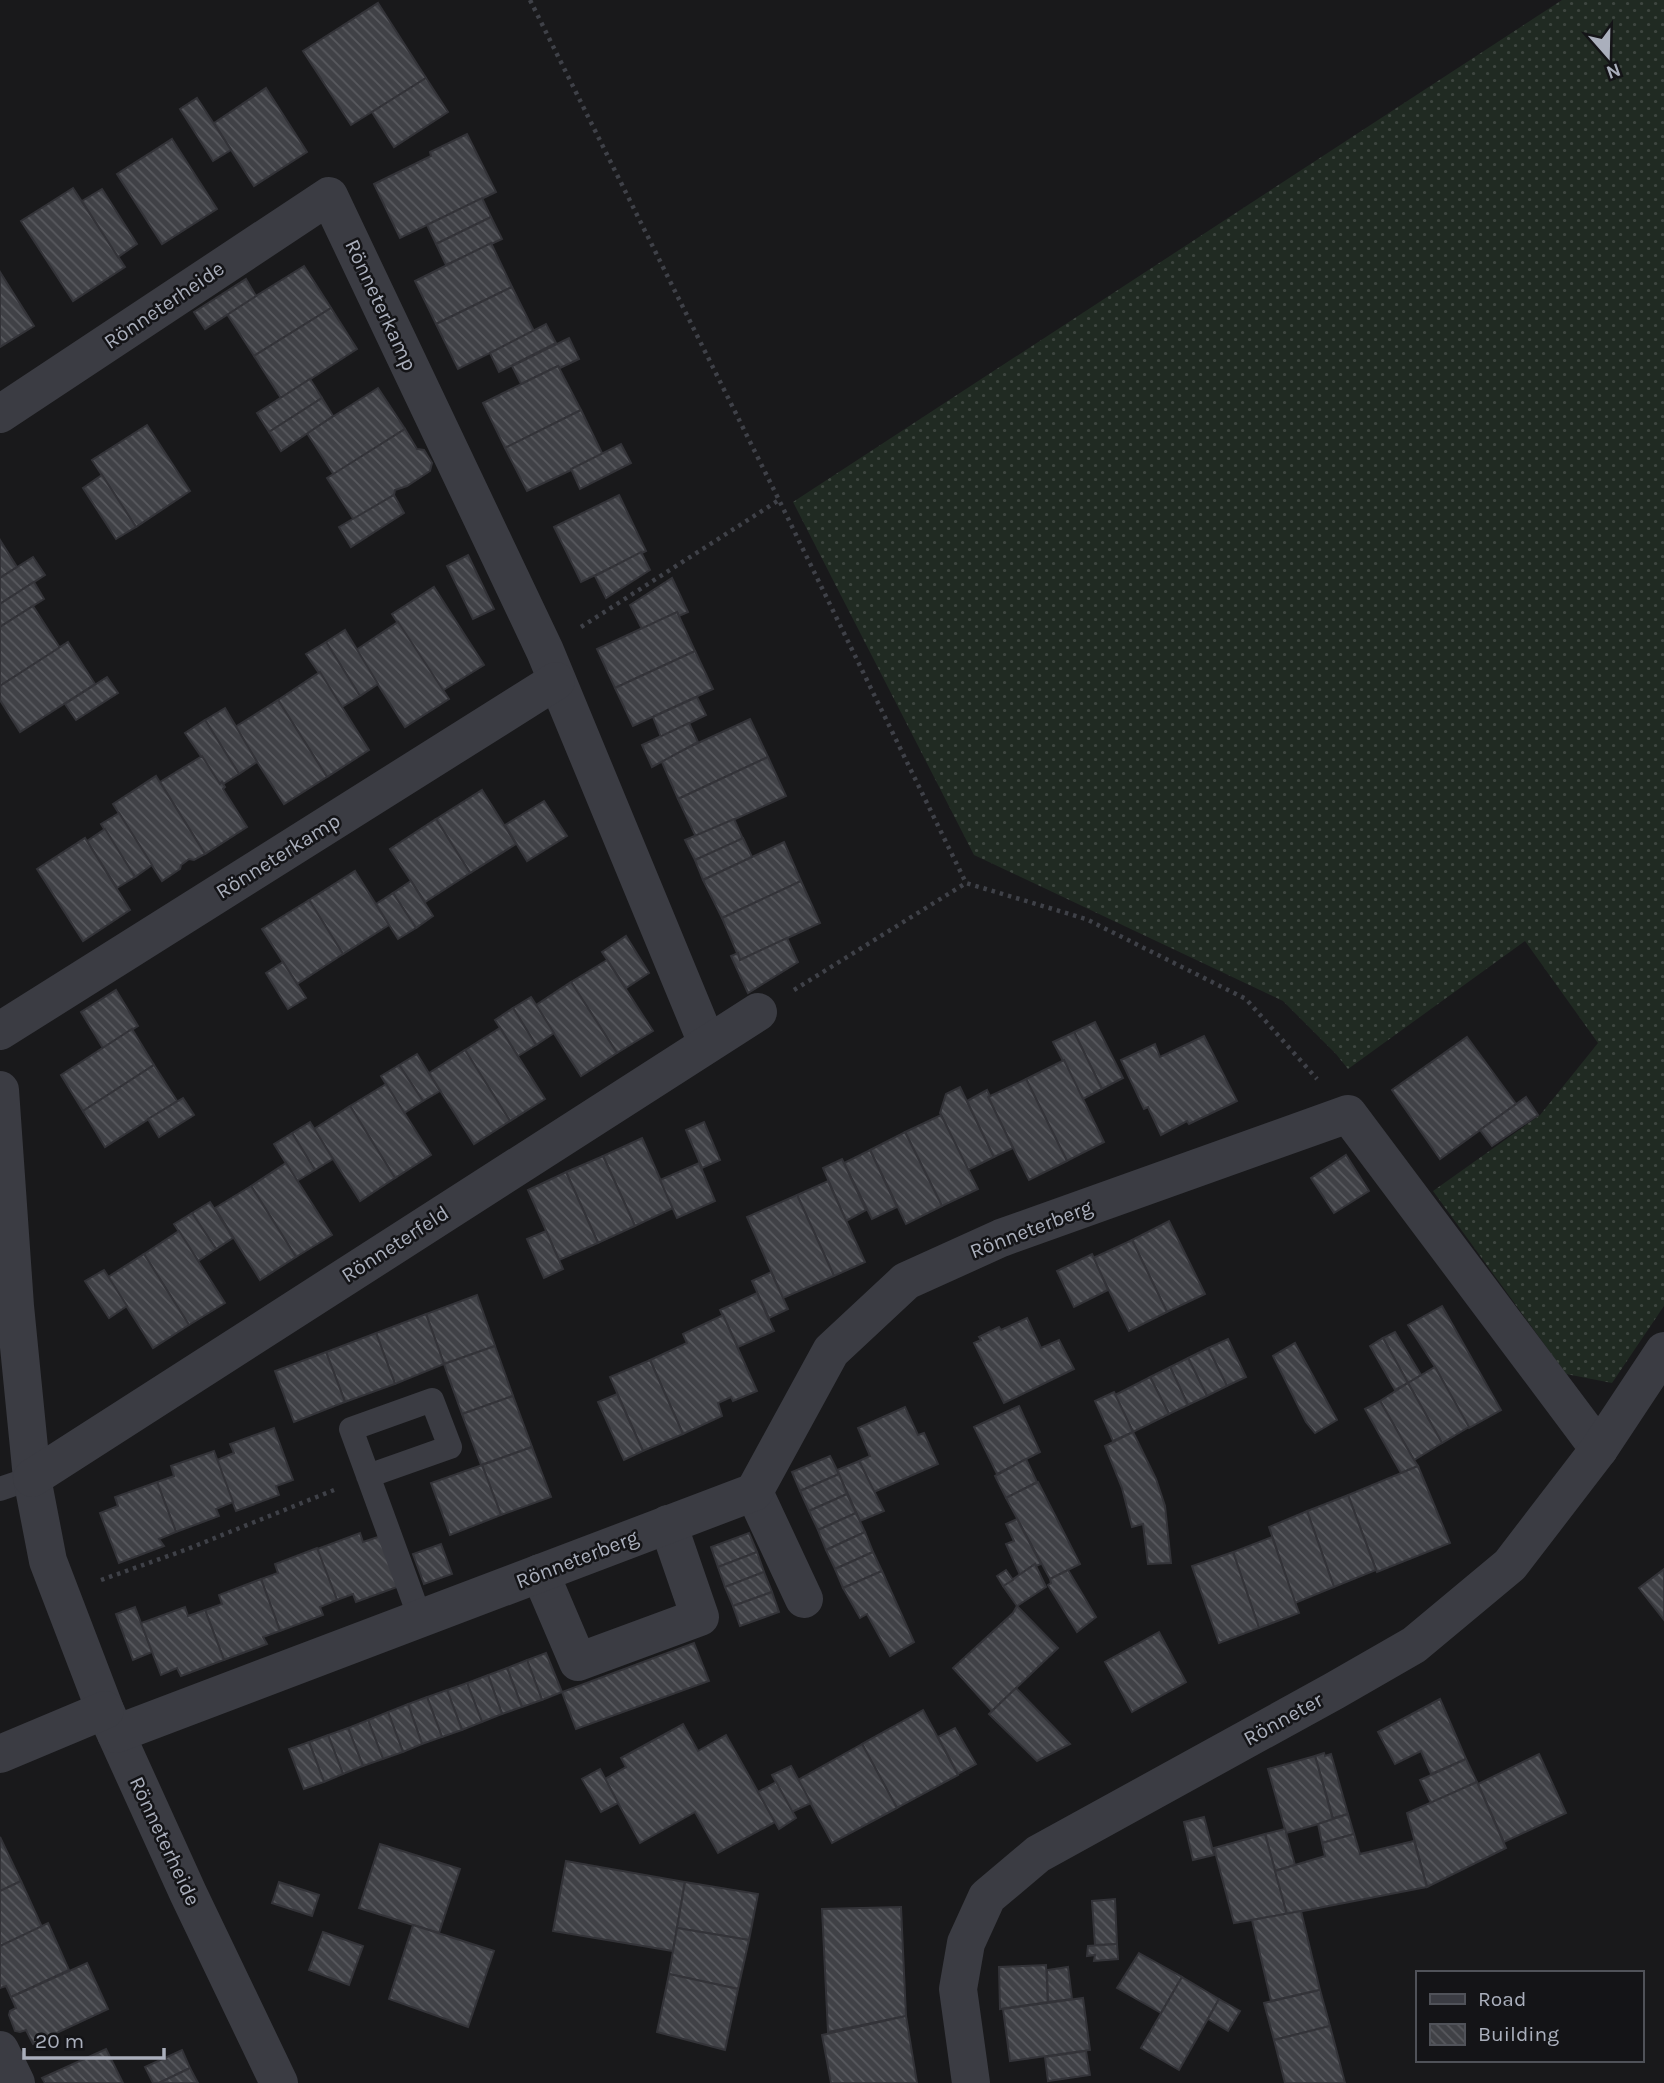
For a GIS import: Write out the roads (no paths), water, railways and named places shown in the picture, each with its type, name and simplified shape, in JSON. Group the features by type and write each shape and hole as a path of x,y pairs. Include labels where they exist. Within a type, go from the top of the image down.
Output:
{"street":[{"name":"Rönneterheide","path":"0,414 329,196"},
{"name":"Rönneterkamp","path":"329,196 550,666 707,1043"},
{"name":"Rönneterkamp","path":"0,1031 550,666"},
{"name":"Rönneterfeld","path":"16,1484 758,1012"},
{"name":"Rönneterheide","path":"0,1090 15,1306 16,1484 111,1722 188,1893 279,2083"},
{"name":"Rönneterberg","path":"0,1754 111,1722 420,1618 754,1492 831,1351 906,1281 1001,1238 1348,1114 1599,1449"},
{"name":"Rönneter","path":"971,2083 958,1989 966,1943 987,1897 1038,1854 1334,1692 1414,1645 1510,1565 1599,1449 1664,1351"},
{"path":"754,1492 804,1600"},
{"path":"540,1573 578,1662 699,1617 668,1524"},
{"path":"0,2050 16,2083"}],"lane":[{"path":"368,1476 420,1618"}]}
